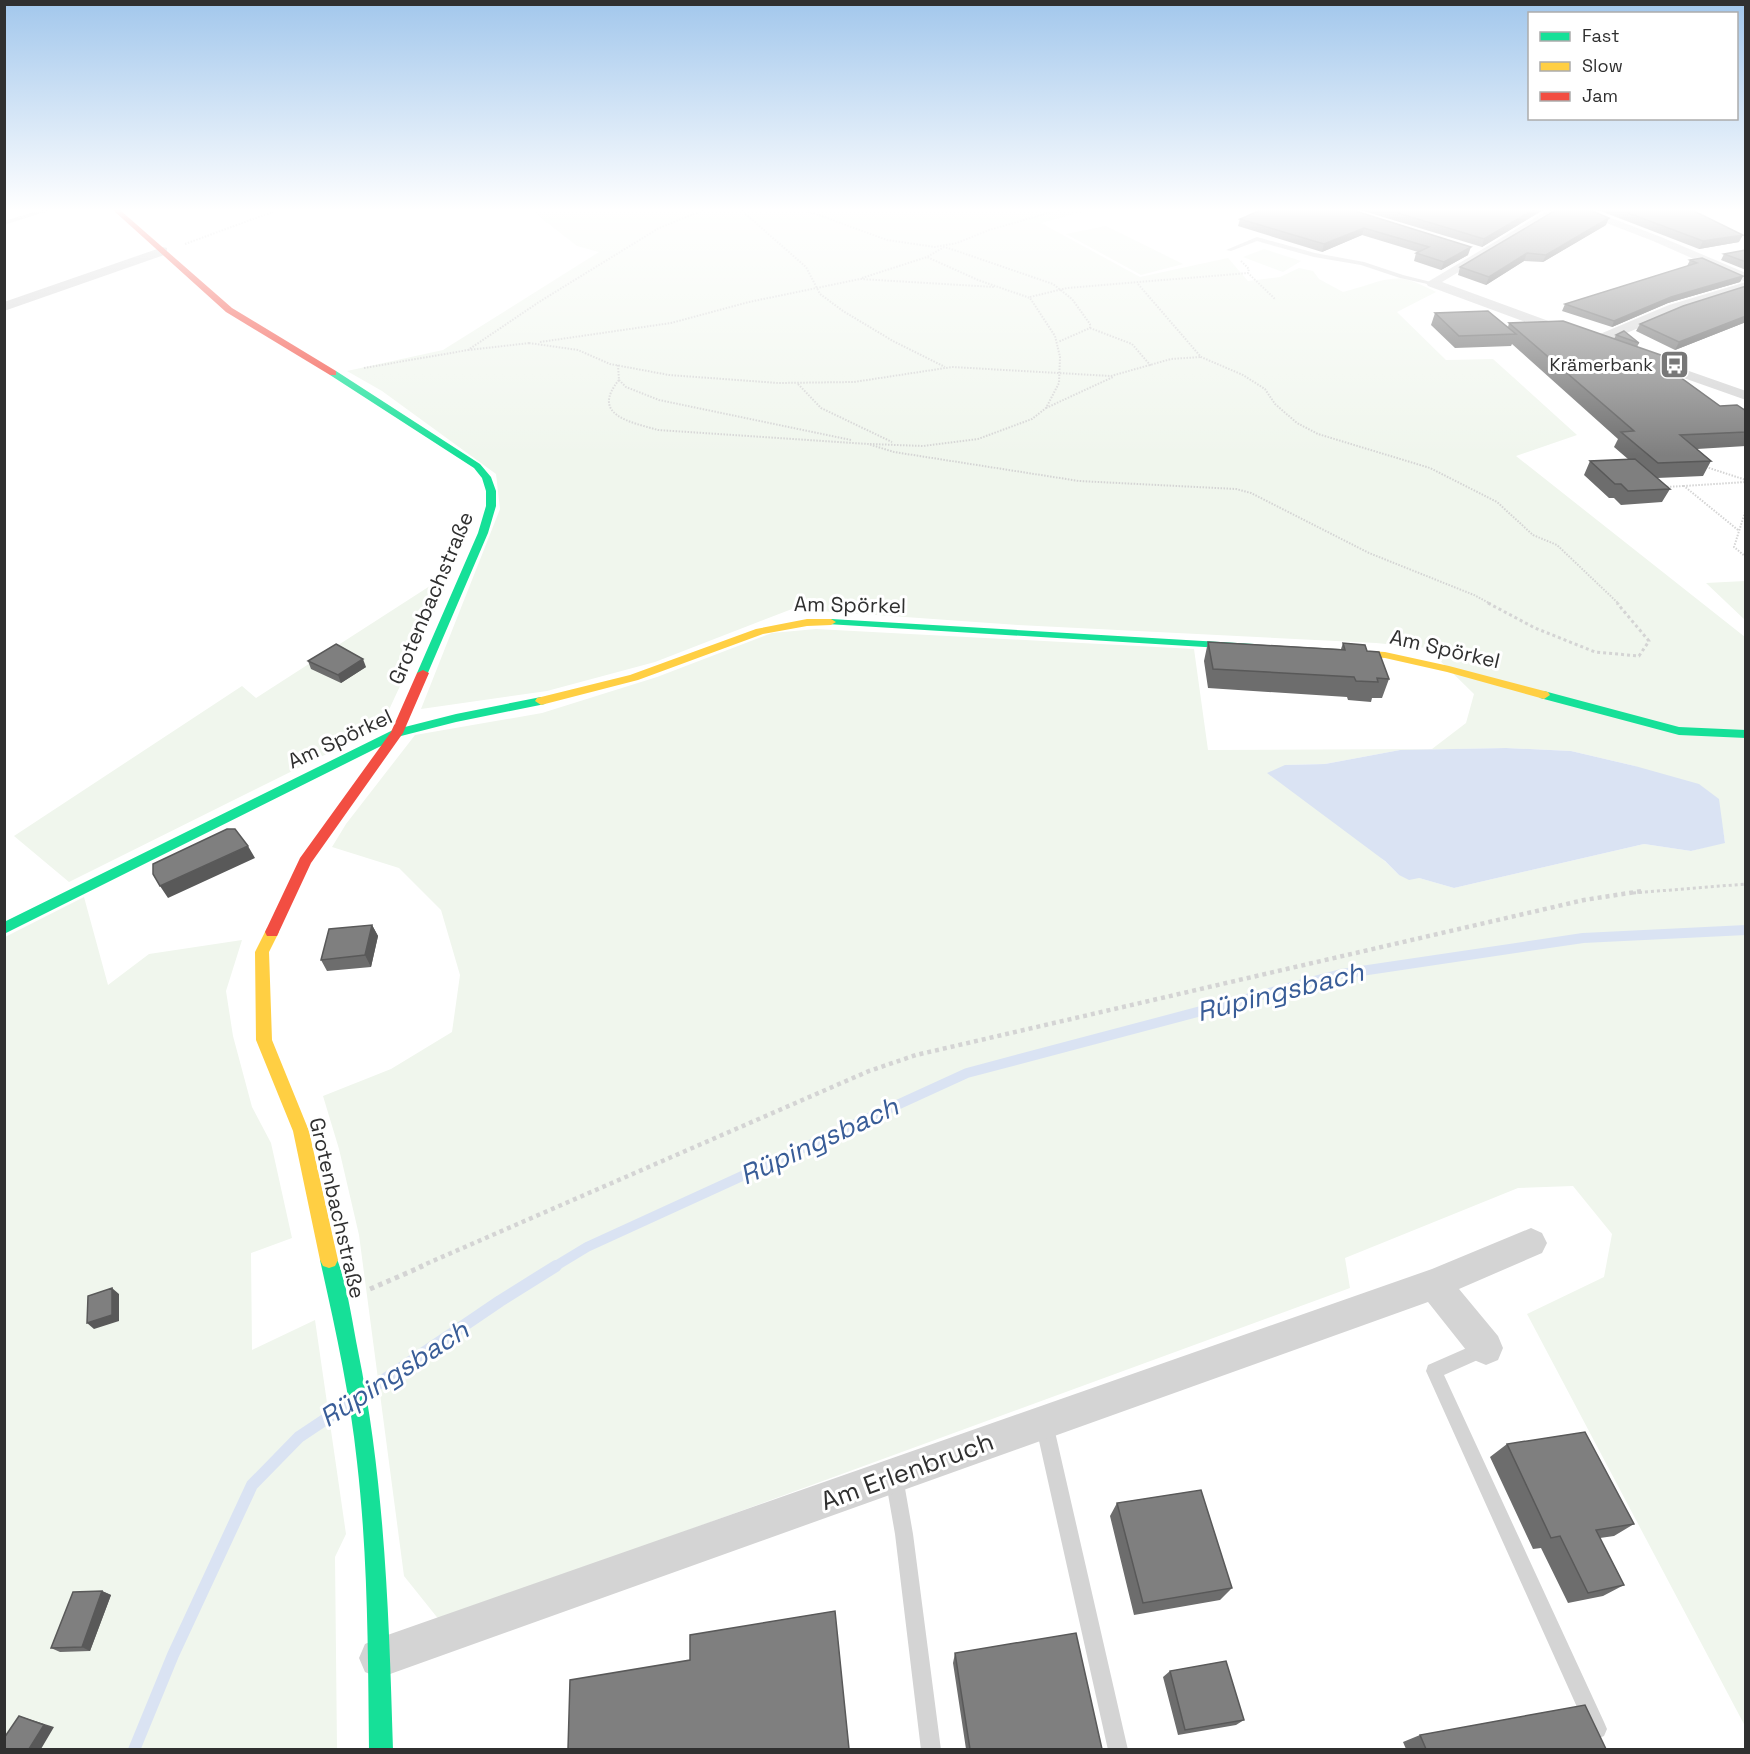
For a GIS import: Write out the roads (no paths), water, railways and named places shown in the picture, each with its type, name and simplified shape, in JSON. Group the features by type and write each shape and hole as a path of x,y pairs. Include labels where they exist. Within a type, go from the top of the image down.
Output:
{"street":[{"path":"4,308 49,292"},
{"name":"Grotenbachstraße","path":"209,292 229,310 464,456 486,477 491,491 491,507 483,533 397,733 306,861 262,952 264,1040 301,1131 350,1355 370,1488 379,1658 381,1749"},
{"path":"1456,292 1612,348"},
{"path":"1593,342 1674,308 1727,292"},
{"path":"1639,358 1746,396"},
{"name":"Am Spörkel","path":"4,929 397,733 456,718 580,694 645,674 778,625 826,622 1270,648"},
{"name":"Am Spörkel","path":"1316,651 1385,655 1449,669 1680,731 1746,734"},
{"name":"Am Erlenbruch","path":"379,1658 1434,1284 1531,1243"},
{"path":"1434,1284 1486,1348"}],"lane":[{"path":"1486,1348 1434,1371 1597,1729"},
{"path":"1043,1422 1118,1749"},
{"path":"894,1476 904,1534 931,1749"}],"water":[{"path":"1506,748 1571,751 1699,784 1719,799 1725,843 1691,851 1644,844 1454,888 1419,878 1409,880 1399,875 1385,861 1267,773 1285,765 1325,764 1400,750"}],"waterway":[{"name":"Rüpingsbach","path":"554,1267 587,1247 967,1073 1341,974 1583,938 1746,930"},
{"name":"Rüpingsbach","path":"369,1390 556,1266"},
{"name":"Rüpingsbach","path":"134,1750 173,1655 252,1485 299,1437 344,1407"}],"place":[{"name":"Krämerbank","path":"1674,365"}]}
